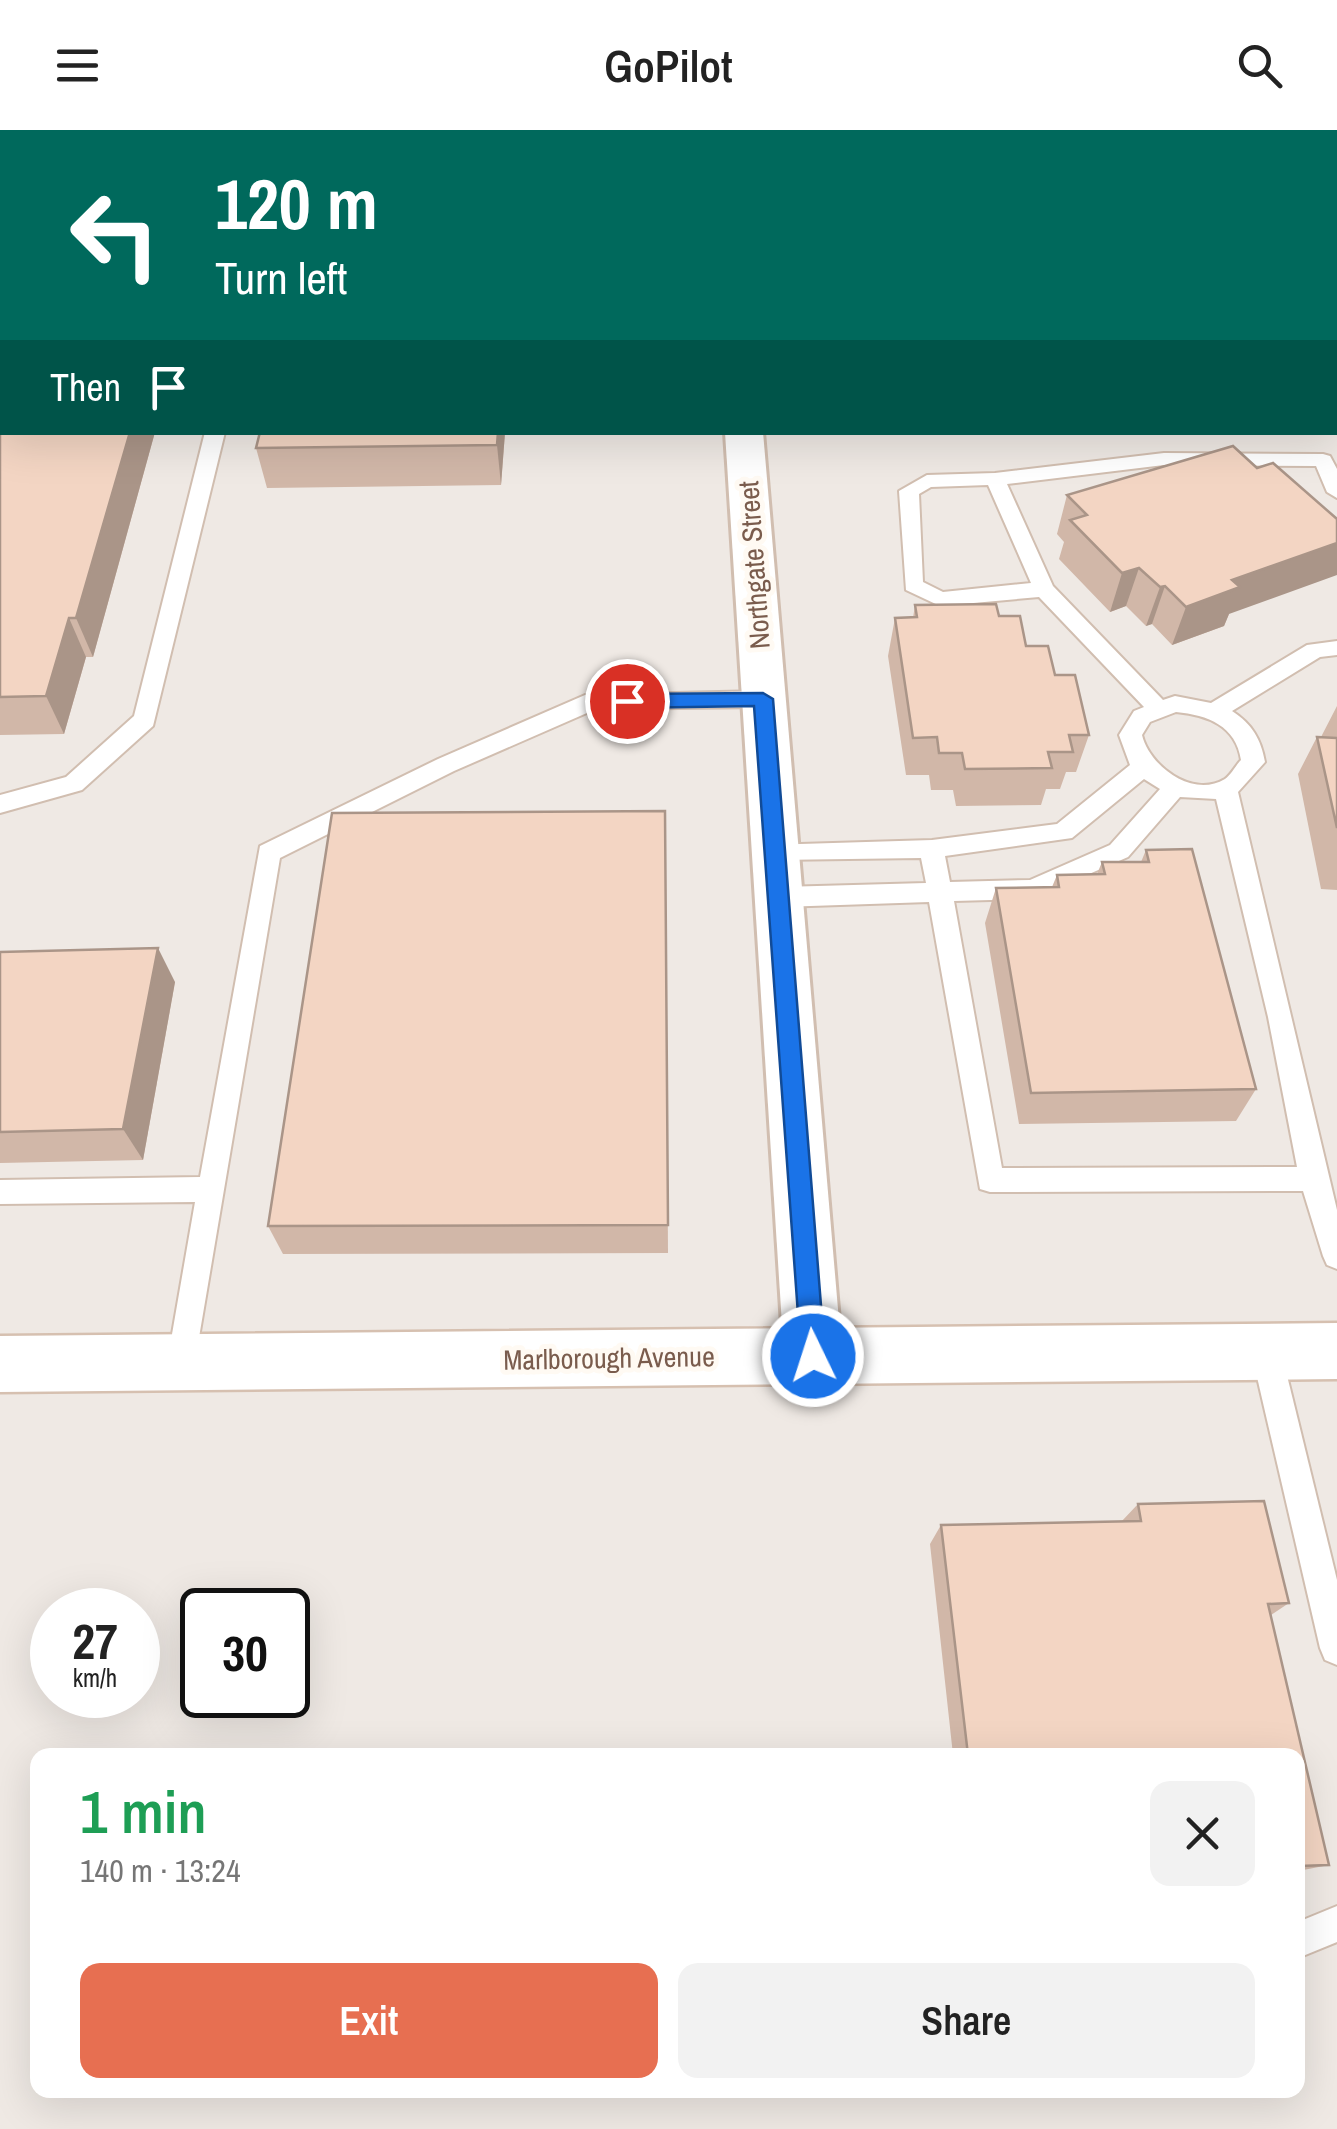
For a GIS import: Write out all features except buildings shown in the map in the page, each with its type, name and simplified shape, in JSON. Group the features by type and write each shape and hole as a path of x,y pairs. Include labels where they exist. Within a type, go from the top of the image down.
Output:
{"street":[{"name":"Northgate Street","path":"744,435 813,1356"},
{"name":"Marlborough Avenue","path":"0,1364 1337,1350"}],"lane":[{"path":"0,804 74,784 145,720 214,435"},
{"path":"1044,589 940,599 913,585 909,491 927,481 995,479 1164,459 1323,460 1337,492"},
{"path":"995,479 1044,589 1157,707"},
{"path":"1215,711 1315,650 1337,648"},
{"path":"182,1362 269,854 446,765 593,702 763,699"},
{"path":"1195,705 1215,711 1232,720 1252,747 1253,762 1247,775 1226,788 1196,791 1176,787 1142,768 1129,740 1142,715 1157,707 1195,705"},
{"path":"779,874 1063,832 1142,768"},
{"path":"779,874 939,894 1032,890 1119,851 1176,787"},
{"path":"1226,788 1281,1017 1312,1179 1337,1256"},
{"path":"932,849 990,1180 1312,1179"},
{"path":"0,1192 212,1190"},
{"path":"1266,1351 1337,1648"},
{"path":"1305,1937 1337,1924"}],"shaded area":[{"path":"0,435 1337,435 1337,2129 0,2129"}],"route":[{"path":"627,701 763,699 784,932 813,1356"}]}
